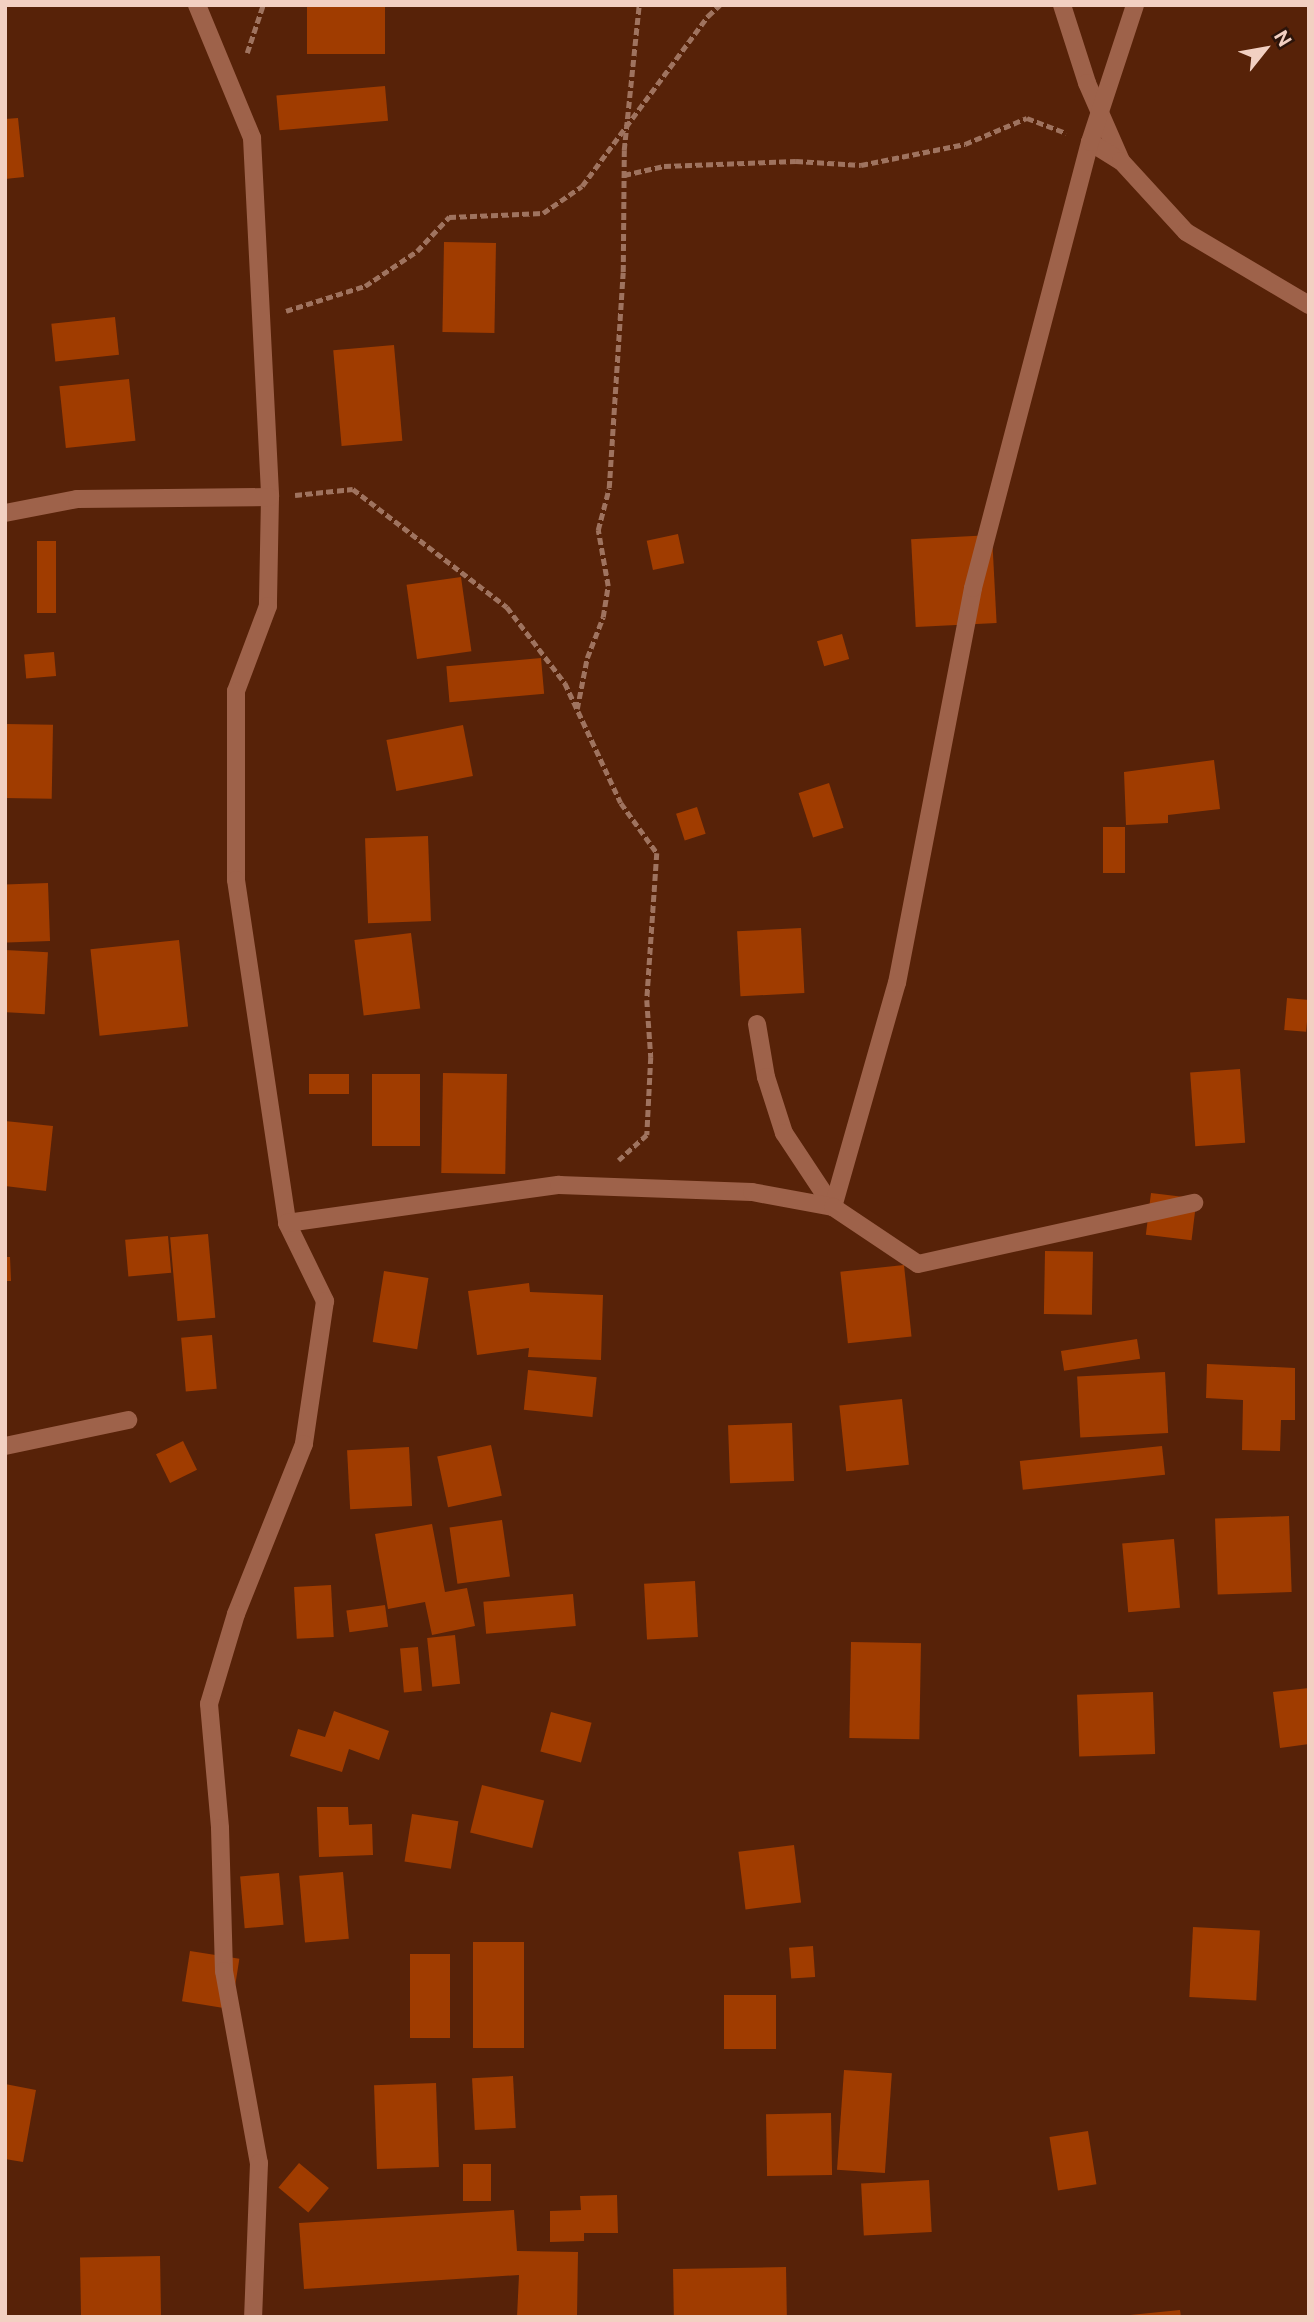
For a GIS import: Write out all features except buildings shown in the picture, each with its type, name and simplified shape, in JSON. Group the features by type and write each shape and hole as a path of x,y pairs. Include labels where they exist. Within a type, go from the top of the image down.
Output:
{"street":[{"path":"197,5 252,138 270,498 268,606 236,691 236,880 287,1223 325,1301 304,1444 236,1614 209,1704 220,1828 224,1971 259,2163 253,2317"},
{"path":"1062,5 1100,113 1121,161"},
{"path":"833,1207 897,983 973,589 1090,142 1135,5"},
{"path":"1090,142 1121,161 1186,232 1309,305"},
{"path":"5,513 77,499 270,498"},
{"path":"757,1024 766,1077 784,1133 833,1207 918,1264 1194,1203"},
{"path":"287,1223 559,1185 752,1192 833,1207"},
{"path":"5,1446 128,1420"}],"path":[{"path":"577,710 587,658 603,617 608,586 598,530 610,488 623,272 624,174 639,5"},
{"path":"282,325 283,312 365,286 417,251 449,216 542,213 582,186 627,129 708,16 720,5"},
{"path":"624,174 664,166 796,161 862,165 965,144 1027,118 1090,142"},
{"path":"270,498 353,489 507,607 565,683 621,803 657,853 647,1000 651,1057 647,1135 594,1186"}]}
